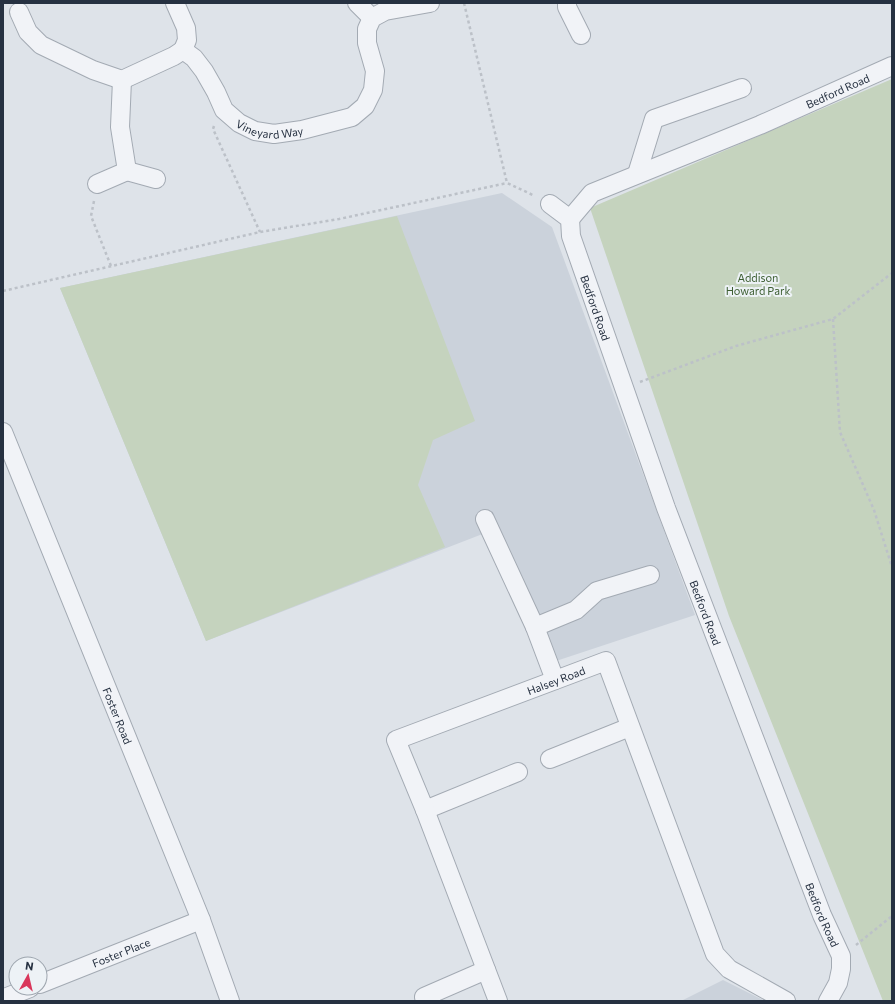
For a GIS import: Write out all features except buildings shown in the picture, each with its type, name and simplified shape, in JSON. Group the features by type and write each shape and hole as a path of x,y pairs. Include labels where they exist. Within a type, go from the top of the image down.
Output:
{"street":[{"path":"18,12 28,32 41,45 93,70 122,80 174,56 183,50 187,40 186,28 175,3"},
{"path":"357,3 372,18 385,11 430,3"},
{"path":"567,3 567,7 581,35"},
{"name":"Vineyard Way","path":"183,50 194,58 204,71 224,110 239,123 255,130 274,134 302,130 352,117 366,106 373,90 375,70 367,44 367,29 372,18"},
{"name":"Bedford Road","path":"828,1001 838,983 841,969 841,956 822,915 666,508 570,236 570,219 592,193 760,125 892,66"},
{"path":"122,80 120,127 127,171"},
{"path":"638,174 654,119 742,88"},
{"path":"98,184 127,171 156,180"},
{"path":"550,204 570,219"},
{"name":"Foster Road","path":"3,432 201,920 230,1001"},
{"path":"485,519 535,627 555,680"},
{"path":"535,627 576,610 597,591 650,575"},
{"name":"Halsey Road","path":"498,1001 425,810 396,740 606,661 715,954 729,969 786,1001"},
{"path":"550,759 630,727"},
{"path":"425,810 518,772"},
{"name":"Foster Place","path":"48,981 201,920"},
{"path":"425,1001 424,997 486,970"}],"path":[{"path":"464,3 507,183"},
{"path":"224,110 213,129 260,232"},
{"path":"3,290 260,232 339,219 507,183 550,204"},
{"path":"98,184 91,216 111,266"},
{"path":"624,388 736,346 833,319 892,274"},
{"path":"833,319 840,432 874,510 892,567"},
{"path":"841,956 892,916"}],"shaded area":[{"path":"502,193 552,227 695,615 547,664 498,528 206,641 60,288"},
{"path":"723,980 765,1001 681,1001"}],"green space":[{"name":"Addison Howard Park","path":"892,79 892,1001 883,1001 729,616 590,208"},
{"path":"397,216 475,421 433,440 418,485 445,547 206,641 60,288"}]}
